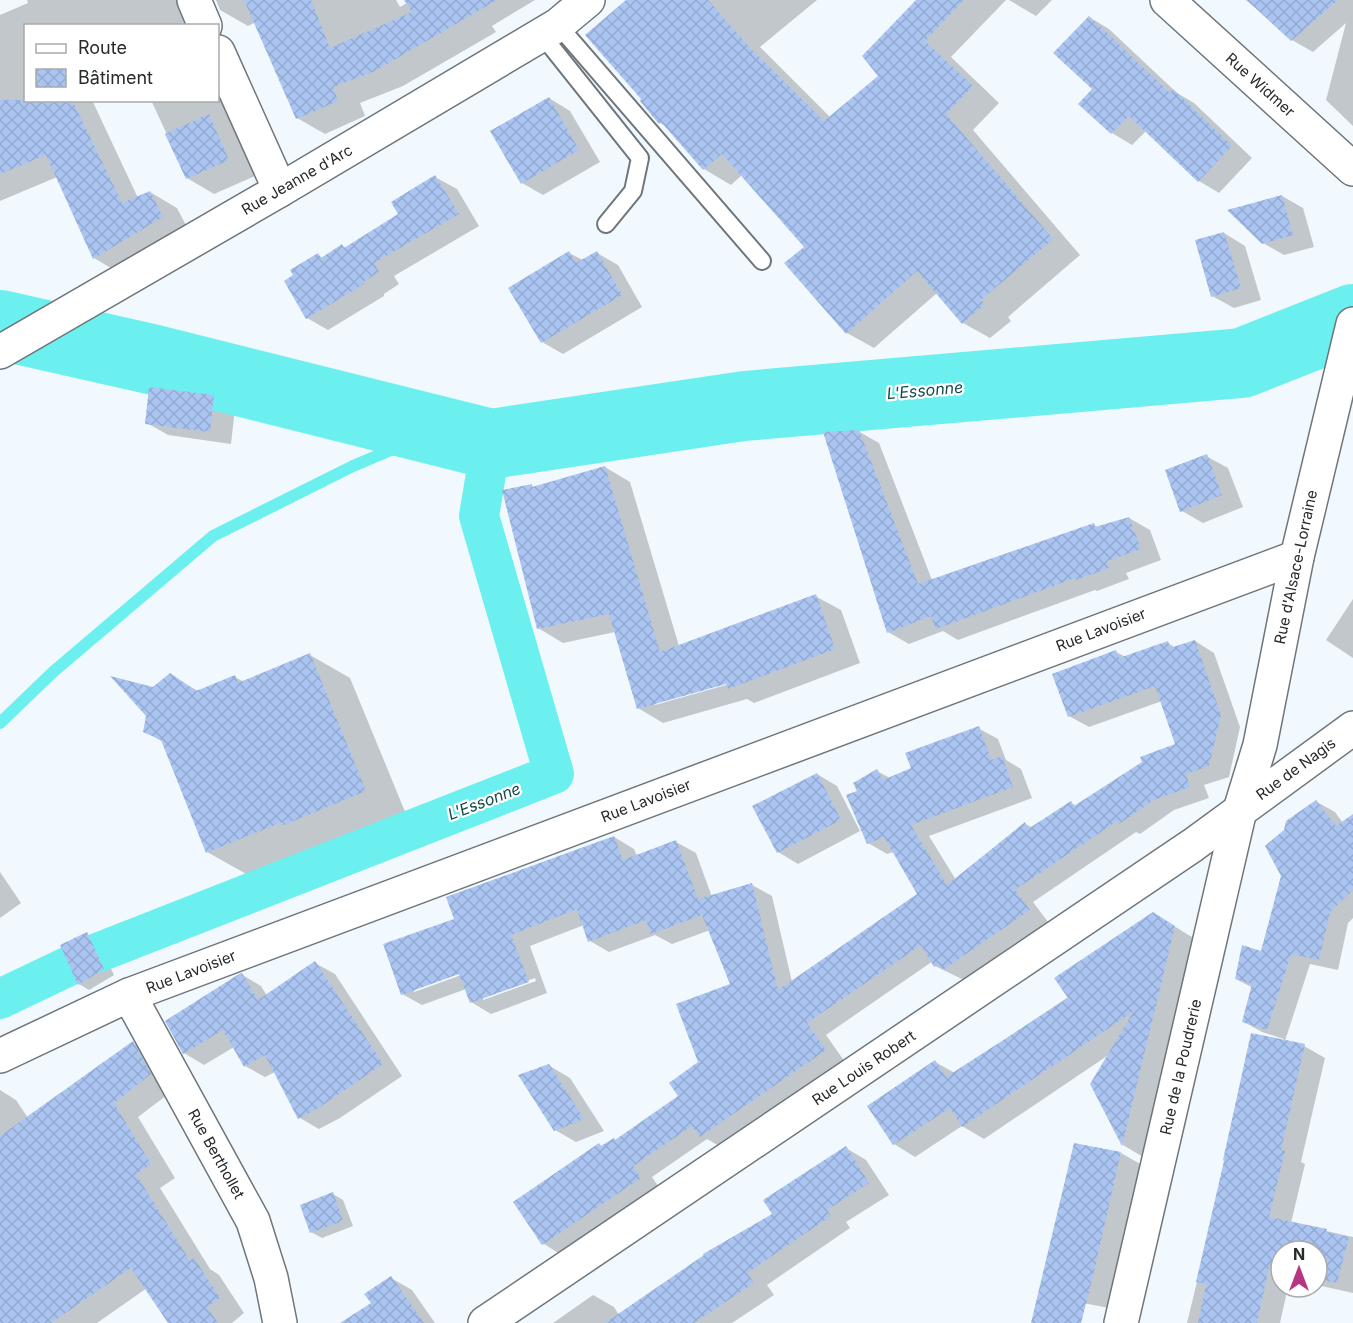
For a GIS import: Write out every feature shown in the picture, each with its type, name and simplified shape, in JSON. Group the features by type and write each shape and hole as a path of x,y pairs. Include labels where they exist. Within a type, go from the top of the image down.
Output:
{"street":[{"path":"194,0 205,24"},
{"name":"Rue Jeanne d'Arc","path":"0,352 550,30 588,0"},
{"name":"Rue Widmer","path":"1167,0 1353,170"},
{"path":"219,54 280,190"},
{"name":"Rue d'Alsace-Lorraine","path":"1240,810 1260,745 1297,557 1353,324"},
{"name":"Rue Lavoisier","path":"0,1056 129,995 1297,557"},
{"name":"Rue de Nagis","path":"1240,810 1353,728"},
{"name":"Rue Louis Robert","path":"485,1323 1193,846 1240,810"},
{"name":"Rue de la Poudrerie","path":"1121,1323 1240,810"},
{"name":"Rue Berthollet","path":"129,995 253,1221 271,1278 280,1323"}],"lane":[{"path":"550,30 640,158 633,191 606,224"},
{"path":"550,30 762,261"}],"building":[{"path":"244,0 311,0 330,48 412,12 404,0 497,0 375,71 333,87 338,101 296,119"},
{"path":"626,0 708,0 750,48 824,121 878,76 862,56 916,0 964,0 925,41 973,86 946,114 1053,239 981,300 985,304 962,324 917,271 846,334 784,263 804,247 722,154 703,170 661,122 659,124 640,101 641,99 585,35"},
{"path":"1247,0 1338,0 1291,41"},
{"path":"1089,16 1170,93 1173,89 1232,146 1198,182 1129,116 1111,134 1078,104 1092,89 1053,53"},
{"path":"549,97 579,150 521,184 490,131"},
{"path":"0,100 73,102 122,203 150,191 163,217 93,259 46,155 0,174"},
{"path":"209,114 229,160 186,179 165,134"},
{"path":"435,175 459,214 374,263 379,272 363,282 364,284 306,319 284,281 293,275 290,270 318,253 321,258 342,244 344,248 398,214 391,202"},
{"path":"1282,195 1293,235 1262,244 1227,210"},
{"path":"1224,232 1241,288 1211,297 1195,240"},
{"path":"569,251 576,263 597,251 622,295 541,343 508,288"},
{"path":"149,387 214,395 210,432 145,424"},
{"path":"859,430 918,584 1094,523 1095,527 1129,517 1141,549 1107,561 1109,568 1076,580 1075,578 936,629 931,616 887,633 823,432"},
{"path":"1207,454 1222,495 1180,512 1165,470"},
{"path":"605,466 660,652 816,594 835,649 728,689 726,684 637,709 609,614 537,629 502,490 532,484 532,487"},
{"path":"1195,640 1221,715 1209,766 1186,774 1190,787 1154,800 1119,824 1117,821 1015,890 1030,910 943,970 939,964 934,967 921,945 807,1023 826,1050 700,1137 692,1126 633,1166 641,1178 542,1245 513,1202 599,1143 601,1146 614,1138 615,1140 678,1096 669,1083 698,1062 676,1004 730,984 702,915 651,934 646,920 588,942 577,909 511,935 529,982 470,1003 459,974 401,995 383,944 454,919 446,897 614,836 623,860 676,840 698,899 752,883 778,990 917,894 884,837 867,844 846,795 857,791 853,783 877,769 883,780 911,768 905,753 979,726 991,760 1002,756 1013,787 911,825 947,885 1025,822 1028,829 1071,801 1074,806 1142,762 1140,757 1175,744 1155,686 1068,717 1052,674 1116,650 1119,658 1168,641 1170,648"},
{"path":"310,653 366,791 284,825 282,822 206,853 161,740 143,732 146,716 110,676 153,687 170,673 196,691 235,675 238,683"},
{"path":"817,773 841,820 777,853 752,806"},
{"path":"1316,800 1336,826 1353,814 1353,890 1330,912 1319,960 1291,954 1267,1030 1242,1022 1252,984 1235,979 1242,945 1261,951 1281,876 1265,846 1284,830 1286,821"},
{"path":"1153,912 1175,926 1122,1146 1090,1084 1134,1011 962,1127 950,1108 893,1145 867,1106 935,1060 946,1077 1068,998 1054,978"},
{"path":"87,932 104,969 78,985 60,945"},
{"path":"315,961 383,1064 320,1107 298,1119 265,1055 244,1067 223,1030 183,1054 165,1021 239,974 242,973 258,1000"},
{"path":"1251,1033 1305,1044 1281,1150 1285,1151 1269,1217 1327,1229 1326,1232 1349,1237 1337,1283 1329,1281 1329,1239 1269,1239 1269,1267 1257,1323 1198,1323 1206,1284 1196,1282"},
{"path":"133,1041 151,1074 114,1103 151,1164 136,1174 190,1261 194,1258 220,1298 207,1307 218,1323 168,1323 131,1268 51,1323 0,1323 0,1136"},
{"path":"549,1064 584,1119 554,1131 518,1075"},
{"path":"1074,1143 1121,1152 1092,1280 1081,1323 1031,1323"},
{"path":"846,1146 869,1183 827,1210 831,1216 747,1273 754,1283 694,1323 605,1323 703,1254 772,1214 763,1200"},
{"path":"333,1192 343,1221 310,1233 300,1205"},
{"path":"391,1276 424,1323 340,1323 371,1303 364,1294"}],"waterway":[{"name":"L'Essonne","path":"0,325 155,360 491,444 744,406 1242,363 1353,319"},
{"name":"L'Essonne","path":"0,723 53,672 213,536 353,466 410,442 491,444"},
{"name":"L'Essonne","path":"97,953 554,774 479,516 491,444"},
{"name":"L'Essonne","path":"0,999 69,966"}]}
